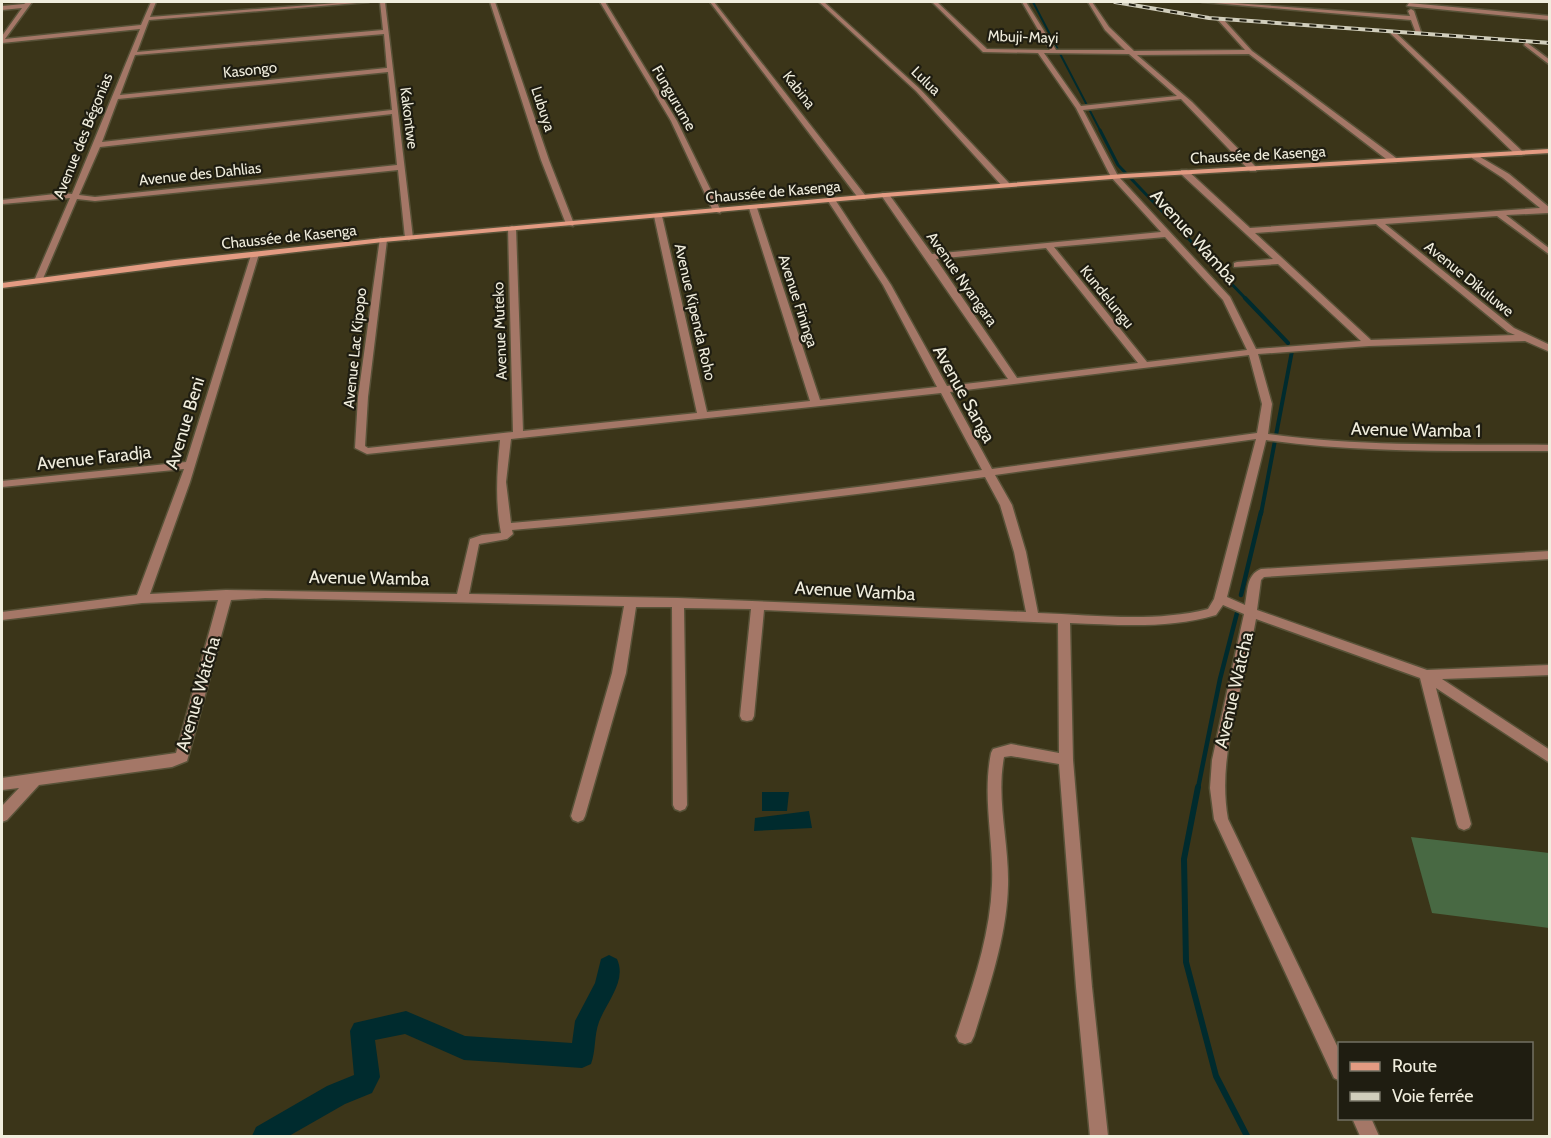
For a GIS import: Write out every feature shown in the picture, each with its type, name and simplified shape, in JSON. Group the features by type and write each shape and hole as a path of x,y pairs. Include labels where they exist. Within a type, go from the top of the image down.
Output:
{"main road":[{"name":"Chaussée de Kasenga","path":"2,286 383,240 885,195 1184,172 1550,151"}],"street":[{"name":"Avenue des Bégonias","path":"38,281 97,145 153,2"},
{"path":"2,40 144,23 366,2"},
{"name":"Kakontwe","path":"383,2 409,238"},
{"name":"Lubuya","path":"492,2 545,160 570,224"},
{"name":"Fungurume","path":"602,2 674,121 717,211"},
{"name":"Kabina","path":"712,2 862,198"},
{"name":"Lulua","path":"821,2 918,90 1006,185"},
{"name":"Mbuji-Mayi","path":"934,2 983,51 1250,52"},
{"path":"1024,2 1054,52"},
{"path":"1090,2 1102,22 1182,97 1253,169"},
{"path":"1205,2 1413,18"},
{"path":"1418,32 1408,3 1550,18"},
{"path":"2,40 27,4"},
{"path":"2,8 27,4"},
{"path":"1221,20 1250,52 1393,160"},
{"path":"131,54 385,32"},
{"path":"1393,33 1519,153"},
{"path":"1526,45 1550,63"},
{"name":"Avenue Wamba","path":"2,616 142,600 226,594 678,602 1064,619 1185,619 1212,612 1220,599 1271,438 1266,395 1253,352 1227,299 1168,234 1124,176 1040,52"},
{"name":"Kasongo","path":"114,97 389,70"},
{"path":"1079,108 1182,97"},
{"path":"97,145 395,112"},
{"path":"1475,156 1506,176 1548,211"},
{"name":"Avenue des Dahlias","path":"2,202 58,195 94,199 401,166"},
{"path":"1184,172 1370,343"},
{"name":"Avenue Nyangara","path":"885,195 1014,380"},
{"name":"Avenue Sanga","path":"832,201 887,285 942,390 990,474 1013,526 1033,617"},
{"name":"Avenue Fininga","path":"753,208 816,403"},
{"path":"1247,231 1548,211"},
{"path":"1498,213 1550,253"},
{"name":"Avenue Kipenda Roho","path":"658,216 703,415"},
{"name":"Avenue Dikuluwe","path":"1377,221 1511,330 1524,338 1548,346"},
{"name":"Avenue Muteko","path":"512,228 518,434"},
{"path":"930,257 1168,234"},
{"name":"Avenue Lac Kipopo","path":"383,240 364,386 360,447 362,450 371,450 506,435"},
{"name":"Kundelungu","path":"1049,246 1144,364"},
{"name":"Avenue Beni","path":"142,600 190,465 255,254"},
{"path":"1237,265 1280,261"},
{"path":"462,597 474,542 479,538 507,536 502,508 501,482 506,435 942,390 1253,352 1370,343 1524,338"},
{"name":"Avenue Wamba 1","path":"507,527 734,507 990,474 1227,439 1271,438 1384,447 1550,448"},
{"name":"Avenue Faradja","path":"2,484 190,465"},
{"name":"Avenue Watcha","path":"1338,1068 1221,819 1215,796 1217,764 1252,613 1255,579 1261,573 1550,555"},
{"name":"Avenue Watcha","path":"2,784 172,761 182,757 226,594"},
{"path":"1220,599 1252,613 1426,675 1550,758"},
{"path":"578,816 619,673 630,602"},
{"path":"678,602 680,805"},
{"path":"747,716 758,605"},
{"path":"1064,619 1066,760 1084,987 1099,1137"},
{"path":"1426,675 1550,670"},
{"path":"1426,675 1464,824"},
{"path":"965,1036 985,970 1000,885 995,787 998,753 1011,750 1066,760"},
{"path":"2,816 36,778"},
{"path":"1362,1120 1370,1137"}],"green space":[{"path":"1411,837 1549,853 1549,928 1432,913"}],"water":[{"path":"762,792 789,792 787,811 762,811"},
{"path":"809,811 812,828 754,831 755,818"}],"waterway":[{"path":"1033,2 1101,132"},
{"path":"1100,130 1118,165 1246,299"},
{"path":"1245,298 1288,343"},
{"path":"1261,514 1292,351"},
{"path":"1241,595 1261,512"},
{"path":"1198,788 1220,679 1237,613"},
{"path":"1198,787 1184,859 1186,962 1216,1076 1247,1136"},
{"path":"265,1136 336,1095 363,1084 368,1077 362,1031 406,1022 464,1048 582,1056 587,1021 606,985 609,966"}],"railway":[{"path":"1115,2 1209,18 1550,43"}]}
